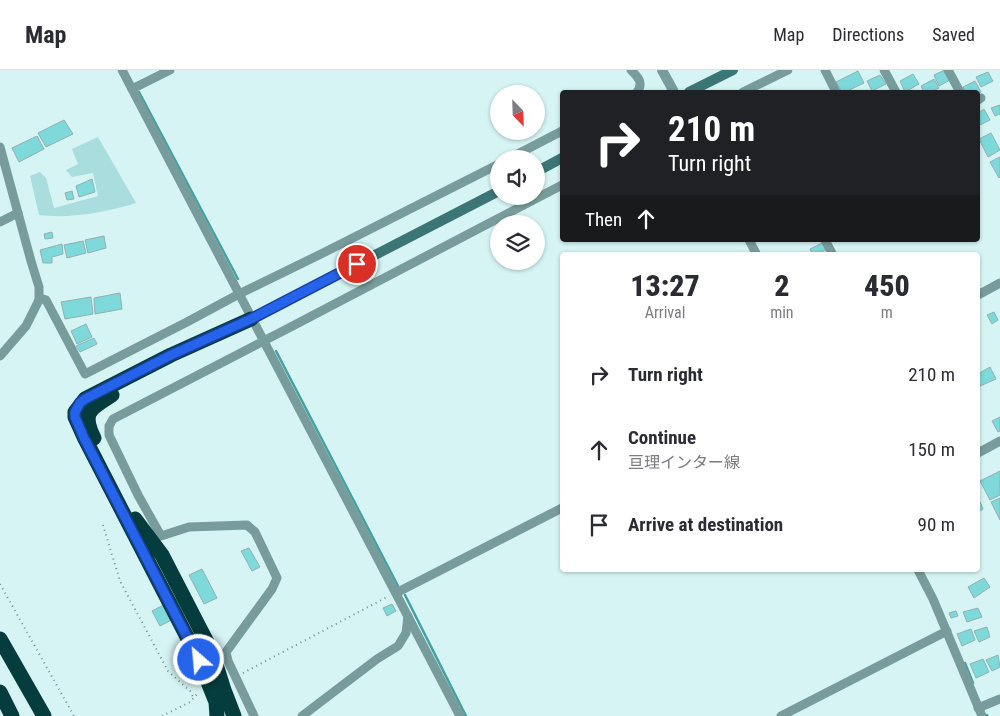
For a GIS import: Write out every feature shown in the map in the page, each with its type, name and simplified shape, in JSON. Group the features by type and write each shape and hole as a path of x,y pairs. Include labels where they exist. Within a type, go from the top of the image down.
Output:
{"highway":[{"path":"225,716 149,562 134,525 75,417 77,408 85,399 171,355 251,319"},
{"path":"0,639 44,716"},
{"path":"0,655 32,716"},
{"path":"0,692 12,716"},
{"path":"0,699 6,716"},
{"path":"220,705 234,716"}],"main road":[{"path":"693,90 733,70"},
{"path":"545,167 560,159"},
{"path":"251,319 490,196"}],"street":[{"path":"122,70 460,716"},
{"path":"132,89 170,70"},
{"path":"632,70 640,81 641,85 638,90"},
{"path":"662,70 673,90"},
{"path":"747,90 788,70"},
{"path":"824,70 835,90"},
{"path":"884,70 895,90"},
{"path":"948,70 959,90"},
{"path":"525,150 560,132"},
{"path":"0,147 40,287 39,300 26,326 0,356"},
{"path":"39,300 46,300 86,374 239,294 490,169"},
{"path":"254,716 228,661 226,652 272,589 277,578 255,532 247,525 196,526 161,536 108,435 109,426 113,419 264,342 560,186"},
{"path":"0,222 18,212"},
{"path":"980,294 1000,283"},
{"path":"980,452 1000,441"},
{"path":"396,593 560,509"},
{"path":"919,572 947,631 980,712 1000,699"},
{"path":"302,716 377,658 398,646 406,633 408,616"},
{"path":"781,716 947,631"}],"path":[{"path":"103,525 120,581 168,671 190,691 193,697"},
{"path":"0,584 74,716"},
{"path":"236,677 396,593"},
{"path":"162,716 190,702 198,693"}],"shaded area":[{"path":"98,137 136,203 88,214 39,215 30,176 40,172 46,178 54,208 98,196 93,173 72,177 66,170 78,164 72,149"}],"building":[{"path":"945,70 950,80 939,86 934,75"},
{"path":"858,71 864,83 849,90 841,90 836,82"},
{"path":"988,72 993,81 981,87 976,77"},
{"path":"913,74 919,84 908,90 904,90 900,81"},
{"path":"880,75 886,84 872,90 867,81"},
{"path":"934,79 939,88 923,90 921,86"},
{"path":"975,81 980,90 965,90 963,87"},
{"path":"1000,105 1000,114 995,116 991,108"},
{"path":"984,109 990,120 980,125 980,112"},
{"path":"64,120 73,134 46,147 38,133"},
{"path":"991,133 1000,150 988,157 980,138"},
{"path":"37,136 44,149 19,162 12,148"},
{"path":"1000,157 1000,177 999,178 990,162"},
{"path":"92,179 95,192 79,197 76,186"},
{"path":"72,191 74,199 67,200 65,193"},
{"path":"52,232 53,238 45,239 44,234"},
{"path":"104,236 106,248 88,253 85,240"},
{"path":"83,241 86,253 67,258 64,245"},
{"path":"822,243 826,250 812,252 810,249"},
{"path":"62,244 63,254 52,257 52,263 43,263 40,250"},
{"path":"120,293 122,309 95,314 94,298"},
{"path":"91,297 93,314 65,319 61,302"},
{"path":"994,312 998,320 992,324 987,315"},
{"path":"86,324 92,337 77,344 71,331"},
{"path":"94,338 97,344 80,352 76,346"},
{"path":"990,367 996,379 980,386 980,373"},
{"path":"1000,417 1000,431 998,432 992,421"},
{"path":"1000,471 1000,495 990,500 980,481"},
{"path":"1000,498 1000,520 991,502"},
{"path":"249,548 260,567 252,571 241,551"},
{"path":"202,569 217,598 204,604 189,575"},
{"path":"984,578 990,587 974,598 968,587"},
{"path":"188,592 196,607 160,626 152,611"},
{"path":"392,604 396,611 387,616 383,608"},
{"path":"978,608 982,617 967,622 963,612"},
{"path":"956,611 958,616 951,618 949,613"},
{"path":"987,627 990,637 979,642 974,631"},
{"path":"971,629 975,640 962,646 957,634"},
{"path":"998,655 1000,667 992,671 986,660"},
{"path":"983,659 989,672 976,678 970,664"}],"waterway":[{"path":"139,92 238,279"},
{"path":"276,351 398,586"},
{"path":"405,595 466,716"},
{"path":"965,663 973,683"}],"route":[{"path":"199,660 84,438 75,417 75,412 80,403 85,399 171,355 251,319 357,264"}]}
